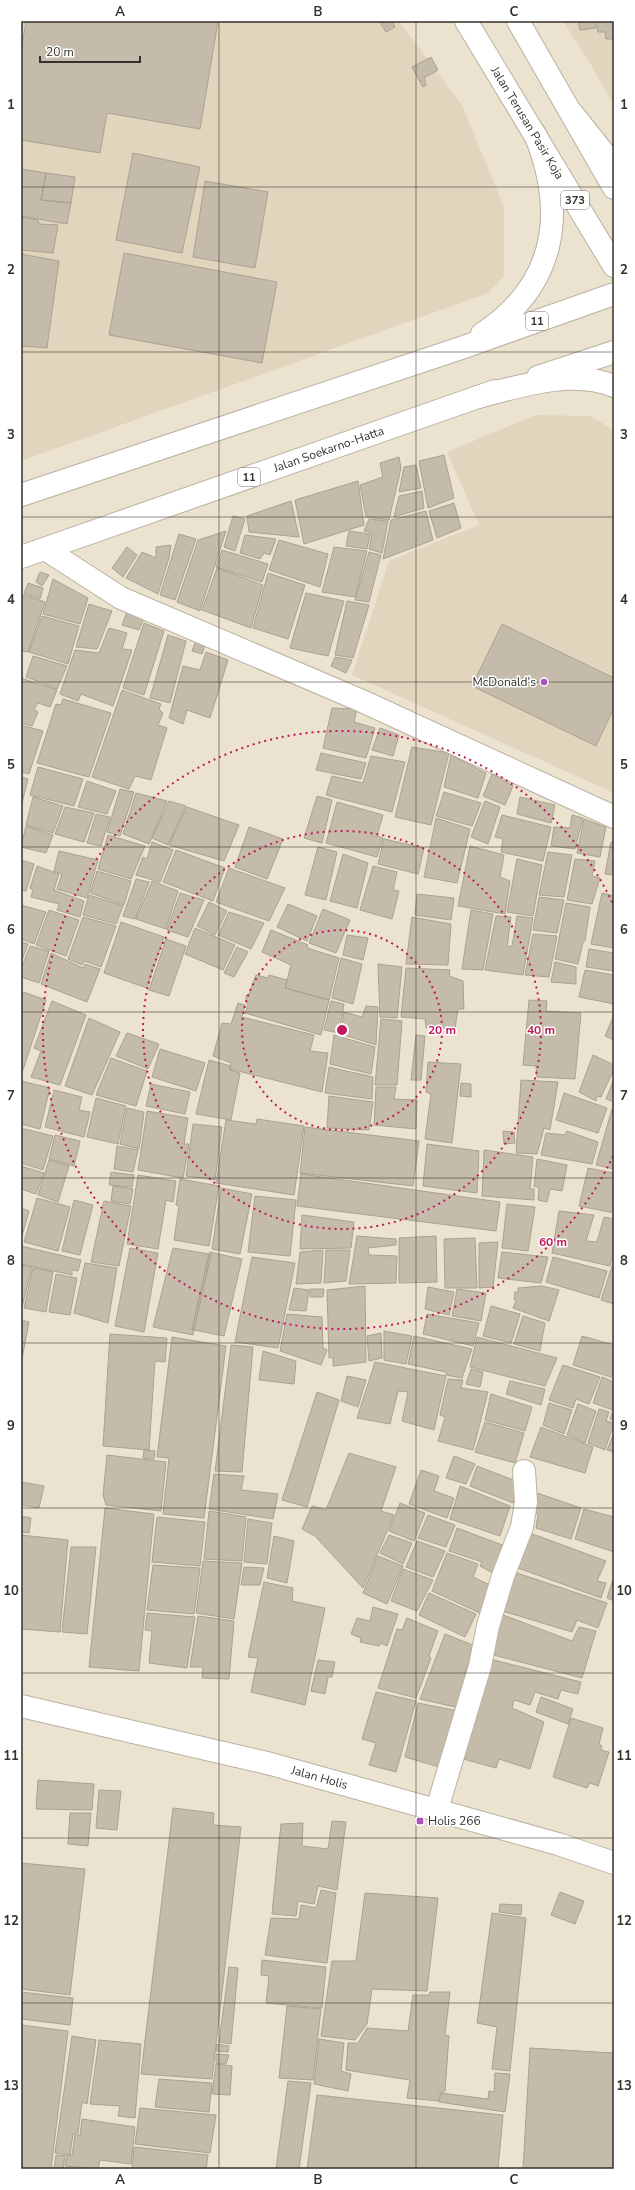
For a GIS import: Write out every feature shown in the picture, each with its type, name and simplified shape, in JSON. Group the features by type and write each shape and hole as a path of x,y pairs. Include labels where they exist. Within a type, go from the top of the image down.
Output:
{"main road":[{"name":"Jalan Terusan Pasir Koja","path":"466,21 614,266"},
{"path":"518,21 614,188"},
{"path":"572,113 614,166"},
{"path":"461,348 493,326 519,304 536,280 546,256 551,231 553,205 550,179 535,134"},
{"name":"11","path":"21,494 461,348 614,294"},
{"name":"Jalan Soekarno-Hatta","path":"21,557 478,397 614,352"},
{"path":"478,397 538,382 563,380 588,381 614,386"},
{"path":"45,549 121,598 362,701 614,816"},
{"path":"437,1809 480,1666 490,1619 503,1576 522,1527 526,1502 524,1471"},
{"name":"Jalan Holis","path":"21,1706 220,1751 437,1809 558,1844 614,1863"}],"shaded area":[{"path":"21,21 399,21 462,105 504,207 504,277 488,293 21,461"},
{"path":"563,21 614,21 614,105 588,60"},
{"path":"536,415 591,416 614,431 614,793 352,675 389,561 479,525 447,452"}],"building":[{"path":"26,21 218,21 200,129 107,113 100,153 21,140 21,51"},
{"path":"379,21 392,21 395,27 386,32"},
{"path":"578,21 594,21 596,28 580,30"},
{"path":"596,21 614,21 614,39 606,39 605,32 598,32"},
{"path":"431,57 438,70 424,78 426,85 423,87 412,67"},
{"path":"133,153 200,167 182,253 116,240"},
{"path":"21,169 46,173 41,200 71,203 67,224 21,216"},
{"path":"46,173 75,177 71,203 41,200"},
{"path":"205,181 268,192 255,268 193,257"},
{"path":"21,217 38,220 39,224 58,225 53,253 21,250"},
{"path":"124,253 277,282 262,363 109,335"},
{"path":"21,254 59,261 47,348 21,347"},
{"path":"444,455 454,498 428,508 419,461"},
{"path":"399,457 401,468 389,520 366,517 360,485 383,477 380,463"},
{"path":"416,465 421,488 399,492 404,467"},
{"path":"358,481 364,525 304,544 295,500"},
{"path":"422,491 424,508 394,517 399,496"},
{"path":"291,501 299,537 249,532 247,516"},
{"path":"454,503 461,528 437,538 429,511"},
{"path":"426,511 433,540 383,559 391,520"},
{"path":"233,516 245,519 235,551 224,547"},
{"path":"369,519 388,521 382,553 369,549 372,533 364,531"},
{"path":"226,531 200,611 177,602 198,540"},
{"path":"349,531 370,534 367,549 346,546"},
{"path":"179,534 196,539 175,600 160,595"},
{"path":"245,535 276,539 270,555 264,553 260,559 240,553"},
{"path":"279,540 328,554 320,587 269,570"},
{"path":"171,545 169,558 158,594 126,578 142,552 156,558 156,547"},
{"path":"127,547 137,555 123,577 112,568"},
{"path":"334,547 367,551 355,597 322,592"},
{"path":"222,550 268,564 262,582 216,567"},
{"path":"369,552 381,555 369,602 355,600"},
{"path":"217,568 263,585 251,628 202,610"},
{"path":"40,572 49,575 42,586 36,582"},
{"path":"268,573 305,585 288,639 253,628"},
{"path":"53,579 88,598 80,624 43,614"},
{"path":"28,583 43,588 40,599 24,594"},
{"path":"306,593 344,601 328,656 290,648"},
{"path":"22,595 45,602 28,652 21,651"},
{"path":"347,601 369,605 353,658 335,655"},
{"path":"89,604 112,611 97,649 76,647"},
{"path":"127,612 144,618 139,630 122,625"},
{"path":"42,616 79,626 68,664 29,652"},
{"path":"144,623 164,631 144,695 123,688"},
{"name":"McDonald's","path":"502,624 614,678 614,708 596,746 472,686"},
{"path":"109,628 127,633 122,649 132,650 113,706 81,694 78,701 60,694 75,650 99,653"},
{"path":"168,635 186,641 170,703 150,698"},
{"path":"196,640 205,644 202,654 192,651"},
{"path":"206,652 228,660 210,718 187,710 183,724 169,718 183,666 200,670"},
{"path":"33,656 67,666 57,689 26,677"},
{"path":"335,657 352,660 346,673 331,666"},
{"path":"21,678 57,690 50,707 38,703 34,709 38,712 32,726 21,723"},
{"path":"122,690 161,704 159,709 163,713 158,725 167,728 151,780 135,776 129,789 92,777"},
{"path":"63,699 111,713 89,777 37,763 56,704 61,705"},
{"path":"332,708 357,709 354,722 375,728 366,758 323,748"},
{"path":"21,725 43,731 29,774 21,772"},
{"path":"380,728 399,735 393,756 372,750"},
{"path":"412,747 449,753 431,825 395,817"},
{"path":"321,753 366,763 361,779 316,770"},
{"path":"451,755 486,773 478,798 444,787"},
{"path":"371,756 405,762 392,812 326,795 332,776 363,783"},
{"path":"38,767 83,779 74,806 30,795"},
{"path":"492,774 513,786 505,805 483,796"},
{"path":"21,777 28,779 21,807"},
{"path":"87,781 116,791 107,814 78,807"},
{"path":"120,789 134,792 120,836 107,832"},
{"path":"444,792 481,803 472,826 436,816"},
{"path":"136,793 167,801 149,844 123,834"},
{"path":"317,796 332,800 322,843 304,838"},
{"path":"33,797 63,806 53,833 26,825"},
{"path":"520,797 555,805 551,823 517,814"},
{"path":"169,801 186,806 168,845 152,838"},
{"path":"485,801 500,807 488,844 471,837"},
{"path":"337,802 383,815 377,836 383,838 377,857 326,843"},
{"path":"65,807 94,813 84,842 55,834"},
{"path":"187,807 239,825 224,861 169,845"},
{"path":"96,814 110,817 101,846 87,843"},
{"path":"502,815 551,827 543,861 501,852 503,839 495,837"},
{"path":"572,815 583,818 575,849 551,846 554,827 570,828"},
{"path":"436,818 470,829 457,883 424,877"},
{"path":"584,819 606,827 600,857 577,853"},
{"path":"26,826 53,835 46,853 21,847"},
{"path":"249,827 283,839 267,879 235,867"},
{"path":"108,835 145,846 131,879 98,869"},
{"path":"384,839 424,848 418,874 378,864"},
{"path":"152,842 173,850 160,882 136,875 143,857 147,859"},
{"path":"611,842 614,842 613,875 605,874"},
{"path":"470,846 504,855 500,877 510,881 505,914 458,906"},
{"path":"318,847 337,852 326,900 305,895"},
{"path":"176,850 225,868 213,901 163,882"},
{"path":"59,851 98,860 87,898 57,889 62,874 54,871"},
{"path":"548,852 572,855 564,897 539,895"},
{"path":"343,854 368,863 357,908 330,901"},
{"path":"517,859 542,865 533,916 507,912"},
{"path":"575,859 595,861 592,876 600,878 592,904 567,900"},
{"path":"21,860 34,864 26,891 21,890"},
{"path":"37,866 59,874 54,890 84,901 80,917 57,910 59,904 31,897 33,890 30,888"},
{"path":"373,866 397,872 393,890 399,891 392,919 360,910"},
{"path":"229,868 285,888 269,921 216,902"},
{"path":"97,871 131,881 124,905 90,893"},
{"path":"136,879 149,882 135,919 123,916"},
{"path":"152,881 178,891 166,929 136,919"},
{"path":"180,893 204,900 188,937 167,930"},
{"path":"602,893 614,896 614,948 591,944"},
{"path":"417,894 454,898 451,920 415,915"},
{"path":"89,895 123,906 116,924 83,915"},
{"path":"539,897 564,900 557,933 533,930"},
{"path":"209,902 227,911 215,935 197,926"},
{"path":"566,903 590,907 585,941 583,942 578,964 555,959"},
{"path":"288,904 317,916 307,941 277,927"},
{"path":"21,905 46,912 34,944 21,939"},
{"path":"323,909 350,920 336,953 309,943"},
{"path":"49,910 79,920 66,956 36,945"},
{"path":"471,910 493,914 483,970 462,969"},
{"path":"229,912 264,923 251,949 218,935"},
{"path":"496,916 511,917 507,947 512,946 517,916 533,918 523,975 485,970"},
{"path":"83,917 116,926 101,967 85,961 82,965 68,959"},
{"path":"412,917 451,924 448,965 406,964"},
{"path":"121,922 164,937 147,988 104,973"},
{"path":"195,928 235,945 223,970 185,954"},
{"path":"271,930 308,945 307,948 339,958 329,1000 285,988 291,965 262,952"},
{"path":"533,934 557,936 549,977 525,975"},
{"path":"347,935 368,938 363,960 343,955"},
{"path":"166,939 186,946 169,996 149,990"},
{"path":"21,942 28,944 21,963"},
{"path":"30,946 49,951 39,983 21,977 21,969"},
{"path":"237,947 248,952 234,977 224,973"},
{"path":"589,949 614,953 614,971 586,967"},
{"path":"51,953 83,968 85,964 100,969 87,1002 41,984"},
{"path":"341,958 362,964 353,1004 332,998"},
{"path":"555,962 576,967 576,984 551,982"},
{"path":"378,964 402,967 397,1018 380,1017"},
{"path":"406,968 450,970 449,976 463,981 464,1009 458,1009 455,1028 426,1028 425,1019 401,1017"},
{"path":"585,970 614,975 614,1004 579,997"},
{"path":"256,975 268,978 269,975 287,980 285,988 329,1000 321,1035 245,1013 248,1005 246,1002 246,996 249,994"},
{"path":"23,992 46,1000 21,1076 21,998"},
{"path":"529,1000 547,1001 546,1011 581,1013 575,1079 537,1077 536,1066 523,1065"},
{"path":"52,1001 86,1015 60,1085 31,1077 41,1051 34,1048"},
{"path":"331,1001 344,1004 339,1033 324,1030"},
{"path":"238,1003 245,1005 242,1017 314,1035 310,1051 328,1053 322,1092 230,1069 231,1063 213,1056 222,1023 231,1024"},
{"path":"366,1006 378,1007 376,1045 341,1034 344,1012 362,1017"},
{"path":"614,1015 614,1040 605,1036"},
{"path":"89,1018 120,1032 92,1095 65,1086"},
{"path":"381,1019 402,1021 397,1085 375,1085"},
{"path":"127,1033 159,1044 148,1069 116,1056"},
{"path":"334,1035 375,1047 371,1074 330,1064"},
{"path":"416,1035 425,1036 421,1080 411,1080"},
{"path":"160,1049 205,1063 196,1091 152,1077"},
{"path":"593,1055 614,1065 614,1069 601,1097 597,1096 596,1101 579,1092"},
{"path":"111,1058 147,1071 136,1106 96,1095"},
{"path":"209,1060 231,1066 230,1070 240,1073 231,1120 196,1114"},
{"path":"428,1062 461,1064 452,1143 425,1139 431,1094 426,1092"},
{"path":"329,1067 373,1077 372,1099 325,1093"},
{"path":"614,1079 614,1102 606,1099"},
{"path":"521,1080 558,1082 550,1130 544,1128 537,1154 516,1153"},
{"path":"21,1081 50,1088 40,1129 21,1124"},
{"path":"461,1083 471,1084 471,1097 460,1096"},
{"path":"151,1084 190,1092 185,1114 146,1106"},
{"path":"376,1087 396,1087 394,1099 417,1100 416,1129 374,1125"},
{"path":"54,1090 82,1097 79,1110 90,1112 84,1137 45,1127"},
{"path":"564,1093 607,1108 598,1133 556,1120"},
{"path":"329,1096 373,1102 369,1130 327,1128"},
{"path":"96,1098 126,1106 118,1144 87,1137"},
{"path":"127,1108 144,1112 139,1149 120,1144"},
{"path":"612,1109 614,1110 614,1169 596,1165"},
{"path":"147,1111 188,1118 184,1144 189,1144 183,1178 138,1170"},
{"path":"257,1119 304,1126 294,1195 216,1183 226,1120 256,1124"},
{"path":"193,1124 222,1127 215,1180 186,1176"},
{"path":"305,1127 419,1141 413,1186 300,1173"},
{"path":"21,1128 53,1136 43,1170 21,1163"},
{"path":"503,1131 514,1132 515,1143 504,1144"},
{"path":"567,1131 598,1142 592,1164 541,1155 546,1133 565,1135"},
{"path":"55,1135 80,1141 74,1166 49,1159"},
{"path":"427,1144 479,1151 477,1193 423,1186"},
{"path":"117,1146 138,1150 133,1172 114,1169"},
{"path":"484,1150 533,1157 530,1189 534,1189 534,1200 482,1196"},
{"path":"537,1159 567,1165 562,1191 550,1189 547,1202 538,1200 539,1188 534,1186"},
{"path":"49,1160 69,1166 58,1202 38,1195"},
{"path":"21,1166 44,1173 36,1194 21,1189"},
{"path":"588,1168 614,1173 614,1213 579,1206"},
{"path":"111,1172 134,1175 132,1187 109,1185"},
{"path":"301,1174 500,1202 496,1231 297,1206"},
{"path":"138,1175 176,1181 173,1202 166,1200 158,1249 127,1244"},
{"path":"180,1179 219,1186 209,1246 174,1240 179,1206 176,1205"},
{"path":"113,1186 133,1189 130,1204 111,1201"},
{"path":"221,1188 252,1194 240,1254 212,1249"},
{"path":"255,1196 296,1200 290,1256 248,1252"},
{"path":"37,1198 70,1207 58,1251 24,1242"},
{"path":"74,1200 93,1205 80,1255 62,1251"},
{"path":"104,1201 131,1206 119,1266 91,1262"},
{"path":"507,1204 535,1207 528,1251 502,1248"},
{"path":"21,1208 29,1211 22,1236 21,1236"},
{"path":"559,1211 594,1215 586,1241 597,1242 604,1217 614,1219 614,1251 610,1266 552,1253"},
{"path":"302,1215 354,1222 351,1248 300,1249"},
{"path":"357,1236 396,1239 396,1245 368,1248 369,1255 397,1256 396,1283 349,1284"},
{"path":"436,1236 437,1282 399,1283 399,1238"},
{"path":"475,1238 477,1288 445,1288 444,1239"},
{"path":"498,1242 493,1287 479,1288 479,1243"},
{"path":"21,1246 81,1260 78,1271 72,1270 72,1275 21,1264"},
{"path":"130,1248 158,1253 144,1332 115,1326"},
{"path":"173,1248 209,1254 192,1330 194,1330 193,1335 153,1327"},
{"path":"323,1250 321,1283 296,1284 300,1252"},
{"path":"326,1250 350,1250 346,1281 324,1283"},
{"path":"209,1252 242,1259 224,1336 194,1330 211,1254"},
{"path":"502,1252 548,1257 541,1283 498,1278"},
{"path":"209,1254 211,1254 194,1330 192,1330"},
{"path":"252,1257 295,1263 278,1348 235,1342"},
{"path":"553,1257 607,1271 599,1298 546,1282"},
{"path":"614,1260 614,1304 601,1300"},
{"path":"85,1263 117,1268 108,1323 74,1313"},
{"path":"21,1265 32,1267 22,1307 21,1306"},
{"path":"33,1268 53,1272 46,1312 24,1308"},
{"path":"56,1274 77,1278 70,1315 49,1312"},
{"path":"365,1286 366,1362 333,1366 333,1357 329,1358 327,1290"},
{"path":"542,1286 559,1290 549,1321 513,1308 516,1301 514,1299 515,1292 518,1292 518,1288"},
{"path":"428,1287 454,1292 449,1315 425,1309"},
{"path":"294,1288 309,1290 306,1311 289,1310"},
{"path":"310,1289 324,1289 323,1297 310,1297"},
{"path":"457,1289 486,1293 481,1321 452,1316"},
{"path":"491,1306 520,1314 511,1343 483,1336"},
{"path":"287,1314 322,1317 323,1348 327,1350 321,1365 280,1351"},
{"path":"427,1314 479,1323 473,1346 423,1334"},
{"path":"523,1316 545,1323 540,1351 514,1344"},
{"path":"21,1320 29,1322 21,1364"},
{"path":"384,1331 412,1336 406,1364 384,1360"},
{"path":"381,1333 382,1358 369,1361 367,1336"},
{"path":"110,1334 167,1338 165,1362 155,1361 149,1450 103,1446"},
{"path":"414,1336 472,1349 462,1378 446,1375 446,1372 408,1364"},
{"path":"582,1336 614,1345 614,1378 573,1365"},
{"path":"172,1337 226,1346 204,1518 163,1514 169,1458 157,1457"},
{"path":"477,1337 557,1358 545,1386 470,1367"},
{"path":"231,1345 253,1347 242,1472 215,1471"},
{"path":"263,1351 296,1361 294,1384 259,1380"},
{"path":"375,1362 446,1376 434,1430 402,1421 408,1392 398,1391 390,1424 357,1418"},
{"path":"563,1365 600,1377 589,1404 576,1399 573,1408 549,1400"},
{"path":"471,1369 483,1372 480,1387 466,1384"},
{"path":"347,1376 366,1380 358,1407 341,1401"},
{"path":"602,1377 614,1382 614,1420 610,1419 613,1410 593,1403"},
{"path":"448,1379 463,1380 461,1388 488,1392 473,1450 438,1441 445,1417 440,1415"},
{"path":"510,1381 545,1389 541,1405 506,1394"},
{"path":"317,1392 339,1400 307,1507 282,1500"},
{"path":"491,1394 532,1407 525,1431 485,1420"},
{"path":"549,1403 572,1410 564,1434 543,1425"},
{"path":"578,1404 596,1411 585,1443 567,1435"},
{"path":"599,1409 609,1412 606,1421 614,1423 605,1450 588,1443"},
{"path":"485,1422 524,1433 515,1463 475,1452"},
{"path":"541,1427 593,1447 585,1473 530,1457"},
{"path":"614,1433 614,1452 607,1450"},
{"path":"144,1450 155,1451 154,1459 143,1458"},
{"path":"349,1453 396,1467 381,1511 394,1515 363,1588 315,1536 302,1529 312,1506 326,1510"},
{"path":"107,1455 166,1462 161,1511 106,1505 103,1495"},
{"path":"454,1456 475,1464 466,1484 446,1478"},
{"path":"477,1466 521,1483 513,1503 470,1486"},
{"path":"421,1470 439,1476 434,1491 454,1498 447,1518 409,1504"},
{"path":"214,1474 244,1476 241,1490 278,1494 273,1519 209,1509"},
{"path":"21,1482 44,1486 39,1508 21,1505"},
{"path":"460,1486 510,1506 500,1536 450,1519"},
{"path":"537,1493 581,1508 571,1539 536,1528 538,1514 531,1510"},
{"path":"400,1503 425,1513 414,1541 389,1531"},
{"path":"105,1508 154,1514 139,1671 89,1667"},
{"path":"584,1509 614,1517 614,1552 575,1539"},
{"path":"209,1511 246,1517 242,1561 204,1559"},
{"path":"428,1515 455,1525 446,1547 418,1538"},
{"path":"21,1516 31,1518 29,1533 21,1532"},
{"path":"157,1517 205,1522 200,1566 152,1562"},
{"path":"248,1519 272,1523 267,1564 244,1562"},
{"path":"457,1528 505,1546 495,1574 480,1566 482,1562 449,1551"},
{"path":"530,1533 606,1561 597,1581 606,1583 601,1598 518,1568"},
{"path":"21,1535 68,1540 60,1632 21,1629"},
{"path":"389,1535 412,1543 403,1564 380,1553"},
{"path":"274,1536 294,1541 287,1583 267,1578"},
{"path":"417,1541 445,1551 433,1577 406,1567"},
{"path":"71,1547 96,1547 87,1634 62,1632"},
{"path":"447,1553 478,1564 473,1577 494,1587 482,1614 432,1591"},
{"path":"378,1556 403,1566 387,1604 363,1593"},
{"path":"203,1561 242,1563 234,1619 196,1613"},
{"path":"153,1565 200,1568 194,1614 147,1610"},
{"path":"244,1567 264,1568 260,1585 241,1585"},
{"path":"403,1569 433,1580 417,1611 391,1601"},
{"path":"514,1572 607,1603 598,1628 577,1620 572,1632 499,1610"},
{"path":"614,1576 614,1601 607,1598"},
{"path":"264,1582 293,1588 292,1601 325,1608 305,1705 251,1692 258,1658 248,1657"},
{"path":"429,1593 476,1614 465,1637 419,1615"},
{"path":"373,1607 398,1614 387,1646 381,1643 379,1646 360,1642 361,1638 351,1634 357,1618 370,1621"},
{"path":"147,1613 195,1617 187,1668 149,1663 152,1631 145,1630"},
{"path":"498,1613 572,1641 579,1627 596,1631 582,1678 486,1653"},
{"path":"198,1616 234,1621 229,1679 202,1678 203,1667 190,1667"},
{"path":"407,1618 438,1631 429,1656 431,1658 416,1698 378,1688 397,1629 402,1630"},
{"path":"445,1634 475,1646 464,1675 472,1677 464,1709 420,1699"},
{"path":"486,1658 581,1682 578,1694 561,1690 558,1699 535,1692 530,1705 514,1700 512,1708 544,1722 530,1769 499,1759 496,1768 456,1757"},
{"path":"318,1660 335,1662 332,1677 328,1677 325,1694 311,1691"},
{"path":"376,1692 416,1701 396,1772 369,1765 376,1743 362,1739"},
{"path":"541,1697 573,1709 568,1724 536,1712"},
{"path":"418,1703 464,1712 446,1769 405,1757"},
{"path":"571,1718 603,1728 599,1744 602,1746 601,1750 609,1752 598,1786 590,1783 587,1788 553,1777"},
{"path":"38,1780 94,1784 92,1810 36,1809"},
{"path":"99,1790 121,1791 117,1830 96,1828"},
{"path":"173,1808 214,1813 213,1825 241,1827 212,2079 141,2074"},
{"path":"70,1813 91,1813 88,1846 68,1844"},
{"path":"332,1821 346,1822 337,1890 318,1886 314,1904 298,1901 296,1916 272,1914 281,1824 303,1823 302,1846 328,1849"},
{"path":"21,1863 85,1869 70,1995 21,1989"},
{"path":"321,1890 336,1893 327,1963 265,1955 271,1918 299,1919 301,1905 316,1908"},
{"path":"560,1892 584,1901 575,1924 551,1915"},
{"path":"365,1893 438,1898 427,1991 372,1989 367,2024 355,2040 321,2036 332,1961 356,1961"},
{"path":"500,1904 522,1905 521,1915 499,1912"},
{"path":"492,1913 526,1918 510,2071 492,2069 497,2027 477,2023"},
{"path":"262,1960 326,1967 322,2008 266,2003 269,1976 261,1975"},
{"path":"229,1967 238,1968 231,2044 219,2042"},
{"path":"21,1992 73,1998 70,2025 21,2019"},
{"path":"430,1992 450,1992 445,2035 449,2036 445,2091 439,2094 439,2101 407,2098 410,2080 346,2070 348,2043 358,2043 367,2028 408,2031 413,1995 429,1995"},
{"path":"287,2006 321,2009 313,2080 279,2078"},
{"path":"21,2025 68,2031 51,2169 21,2169"},
{"path":"72,2036 96,2040 87,2104 82,2102 78,2133 73,2134 70,2155 67,2155 55,2153"},
{"path":"319,2039 344,2043 341,2071 351,2074 348,2091 314,2084"},
{"path":"99,2040 141,2044 135,2118 118,2116 120,2106 90,2104"},
{"path":"217,2044 229,2046 228,2052 216,2051"},
{"path":"530,2048 614,2053 614,2169 523,2169"},
{"path":"216,2054 229,2055 226,2064 216,2063"},
{"path":"216,2064 232,2066 230,2095 212,2094"},
{"path":"495,2073 510,2074 505,2112 439,2102 441,2093 488,2099 489,2091 494,2092"},
{"path":"159,2079 212,2083 209,2112 155,2107"},
{"path":"288,2081 311,2083 299,2169 276,2169"},
{"path":"317,2095 503,2115 498,2169 307,2169"},
{"path":"140,2108 216,2115 210,2153 135,2144"},
{"path":"82,2119 135,2127 131,2164 100,2160 98,2169 65,2166 67,2155 72,2155 75,2135 80,2135"},
{"path":"134,2147 208,2155 206,2169 132,2169"},
{"path":"56,2155 65,2156 63,2169 54,2169"}],"place":[{"name":"McDonald's","path":"544,682"},
{"name":"Holis 266","path":"420,1821"}]}
